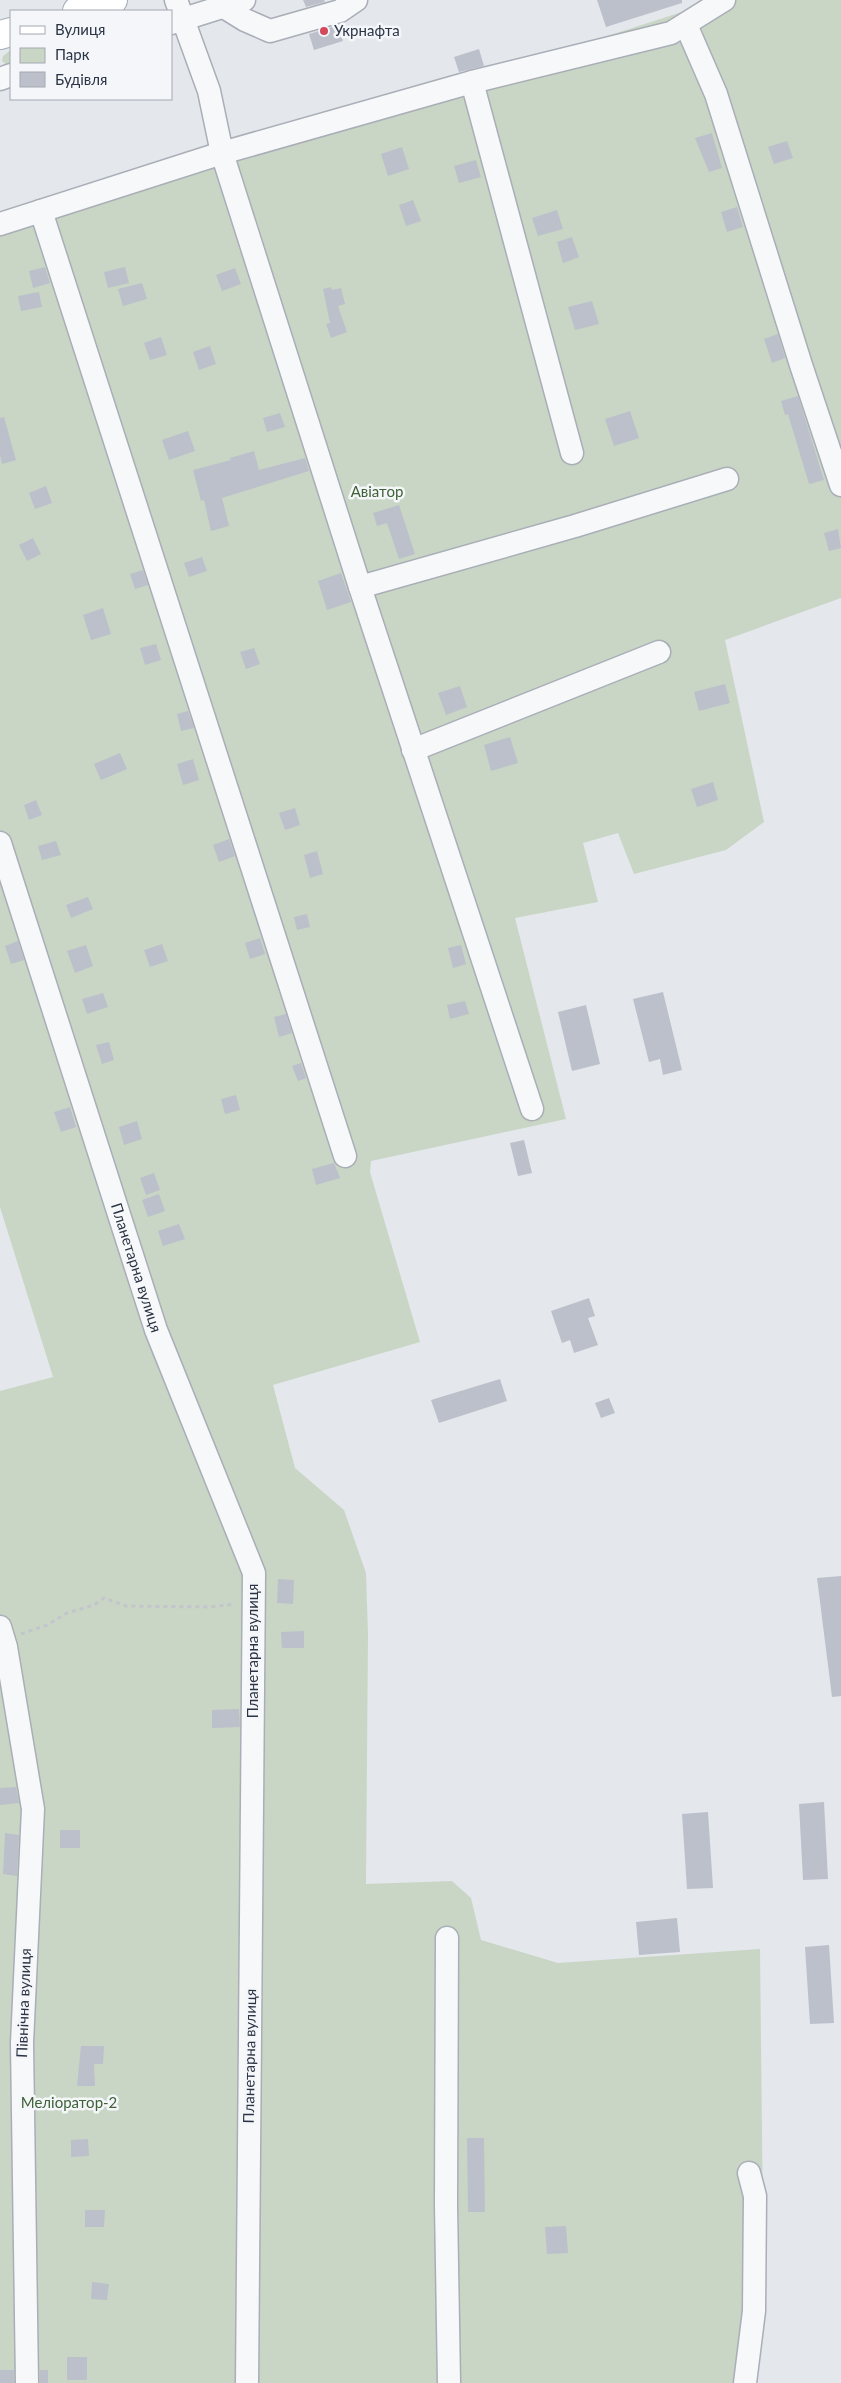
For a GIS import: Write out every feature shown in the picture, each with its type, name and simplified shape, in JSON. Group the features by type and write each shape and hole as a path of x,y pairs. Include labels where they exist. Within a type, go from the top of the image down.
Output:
{"main road":[{"path":"80,10 113,0"}],"street":[{"path":"356,0 340,11 270,31 245,20 234,3 176,14 209,91 222,154 360,587 532,1109"},
{"path":"0,224 222,154 472,82 671,33 724,0"},
{"path":"686,25 716,94 801,365 841,485"},
{"path":"472,82 572,453"},
{"path":"41,211 345,1156"},
{"path":"360,587 575,526 728,479"},
{"path":"413,750 659,652"},
{"name":"Планетарна вулиця","path":"0,843 156,1330 254,1573 247,2383"},
{"name":"Північна вулиця","path":"2,1634 33,1809 22,2043 27,2383"},
{"path":"447,1938 446,2204 449,2383"},
{"path":"745,2383 754,2311 755,2196 749,2174"}],"path":[{"path":"2,1634 47,1625 67,1613 94,1605 104,1598 126,1606 210,1607 245,1602 254,1607"}],"green space":[{"name":"Авіатор","path":"719,0 841,0 841,598 725,640 764,822 726,850 634,874 618,833 583,843 598,902 515,918 566,1119 371,1161 370,1172 420,1342 273,1385 295,1468 344,1510 366,1573 368,1634 366,1884 452,1881 471,1898 481,1940 558,1963 760,1949 763,2227 756,2383 0,2383 0,1391 53,1377 0,1207 0,214 533,60"},
{"path":"10,51 10,66 2,61 3,56"}],"building":[{"path":"303,0 324,0 325,2 306,7"},
{"path":"597,0 682,0 682,3 606,27"},
{"path":"338,25 343,41 314,50 309,34"},
{"path":"479,49 484,66 459,72 454,57"},
{"path":"712,133 722,168 709,172 695,138"},
{"path":"787,141 793,158 774,164 768,147"},
{"path":"402,147 409,169 388,176 381,154"},
{"path":"476,160 481,177 459,183 454,166"},
{"path":"413,200 421,221 406,226 399,205"},
{"path":"737,207 743,227 727,232 721,212"},
{"path":"557,210 563,229 538,236 532,218"},
{"path":"572,237 579,257 563,263 557,242"},
{"path":"45,267 50,283 33,288 29,271"},
{"path":"125,267 129,283 108,288 104,272"},
{"path":"235,268 241,284 222,291 216,275"},
{"path":"142,283 147,299 123,306 118,289"},
{"path":"331,287 332,290 341,288 345,304 338,306 347,332 331,338 326,324 330,323 323,289"},
{"path":"39,292 42,307 21,311 18,296"},
{"path":"592,301 599,324 575,330 568,307"},
{"path":"778,334 785,358 772,363 764,339"},
{"path":"161,337 167,355 150,360 144,343"},
{"path":"210,346 216,364 199,370 193,352"},
{"path":"798,396 824,480 809,484 788,414 785,415 781,401"},
{"path":"630,411 639,438 614,446 605,419"},
{"path":"280,413 285,427 267,432 263,418"},
{"path":"4,417 16,460 2,464 0,455 0,418"},
{"path":"188,431 195,451 169,460 162,440"},
{"path":"254,451 259,470 305,458 309,471 222,498 229,526 211,531 204,500 201,501 193,470 231,460 230,458"},
{"path":"46,486 52,503 35,509 29,493"},
{"path":"399,505 415,554 399,559 387,523 377,526 373,513"},
{"path":"838,529 841,548 829,551 824,533"},
{"path":"33,538 41,554 27,561 19,545"},
{"path":"202,557 207,571 189,577 184,563"},
{"path":"143,570 148,585 135,589 130,574"},
{"path":"341,573 351,602 327,610 318,581"},
{"path":"103,608 111,634 91,640 83,615"},
{"path":"156,644 161,660 145,665 140,648"},
{"path":"254,648 260,664 246,669 240,652"},
{"path":"725,684 730,703 699,711 694,692"},
{"path":"460,686 467,707 446,715 438,693"},
{"path":"188,711 194,728 181,731 177,714"},
{"path":"510,737 518,763 491,771 484,745"},
{"path":"120,753 127,769 101,780 94,764"},
{"path":"193,759 199,780 183,785 177,764"},
{"path":"713,782 718,800 697,807 691,789"},
{"path":"36,800 42,815 29,820 24,805"},
{"path":"295,808 300,825 285,830 279,813"},
{"path":"229,839 235,856 219,862 213,845"},
{"path":"56,841 61,855 42,860 38,846"},
{"path":"317,851 323,874 310,878 304,855"},
{"path":"88,897 93,909 71,918 66,905"},
{"path":"307,914 310,927 297,930 294,917"},
{"path":"260,938 265,954 250,959 245,943"},
{"path":"18,941 24,960 11,964 5,946"},
{"path":"162,944 168,961 150,967 144,950"},
{"path":"86,945 93,966 75,973 67,951"},
{"path":"461,945 466,964 453,968 448,948"},
{"path":"663,992 682,1070 663,1075 660,1059 649,1062 633,999"},
{"path":"103,993 108,1007 87,1014 82,999"},
{"path":"465,1001 469,1014 450,1019 447,1005"},
{"path":"586,1005 600,1064 572,1071 558,1012"},
{"path":"286,1014 292,1033 279,1037 274,1017"},
{"path":"109,1042 114,1060 102,1064 96,1045"},
{"path":"301,1063 306,1078 298,1081 292,1066"},
{"path":"236,1095 240,1110 225,1114 221,1099"},
{"path":"70,1107 76,1127 61,1132 54,1112"},
{"path":"137,1121 142,1139 124,1145 119,1127"},
{"path":"524,1140 532,1173 518,1176 510,1143"},
{"path":"334,1163 340,1178 316,1185 312,1169"},
{"path":"154,1173 160,1190 146,1195 140,1178"},
{"path":"159,1194 165,1211 148,1217 142,1200"},
{"path":"179,1224 185,1239 163,1246 158,1231"},
{"path":"589,1298 595,1316 588,1318 598,1345 574,1353 570,1340 562,1343 551,1311"},
{"path":"500,1379 507,1401 439,1423 431,1400"},
{"path":"609,1398 615,1413 601,1418 595,1403"},
{"path":"841,1576 841,1696 832,1697 817,1578"},
{"path":"278,1579 294,1580 293,1604 277,1603"},
{"path":"304,1631 304,1648 282,1648 281,1632"},
{"path":"239,1709 240,1727 212,1728 212,1710"},
{"path":"16,1787 19,1803 0,1805 0,1788"},
{"path":"824,1802 828,1879 803,1880 799,1804"},
{"path":"708,1812 713,1888 687,1889 682,1814"},
{"path":"60,1830 80,1830 80,1848 60,1848"},
{"path":"5,1833 19,1835 17,1876 3,1874"},
{"path":"677,1918 680,1952 639,1955 636,1922"},
{"path":"829,1945 834,2023 810,2024 805,1947"},
{"path":"81,2046 104,2046 103,2064 94,2064 95,2086 77,2086"},
{"path":"467,2138 484,2138 485,2212 468,2212"},
{"path":"88,2139 89,2156 71,2157 71,2140"},
{"path":"85,2210 105,2210 104,2227 85,2227"},
{"path":"566,2226 568,2253 547,2254 545,2227"},
{"path":"92,2282 109,2284 107,2300 91,2299"},
{"path":"67,2357 87,2357 87,2380 67,2380"},
{"path":"0,2370 14,2370 14,2383 0,2383"},
{"path":"40,2370 48,2370 48,2383 40,2383"}],"place":[{"name":"Укрнафта","path":"324,31"}],"park label":[{"name":"Меліоратор-2","path":"69,2103"}]}
